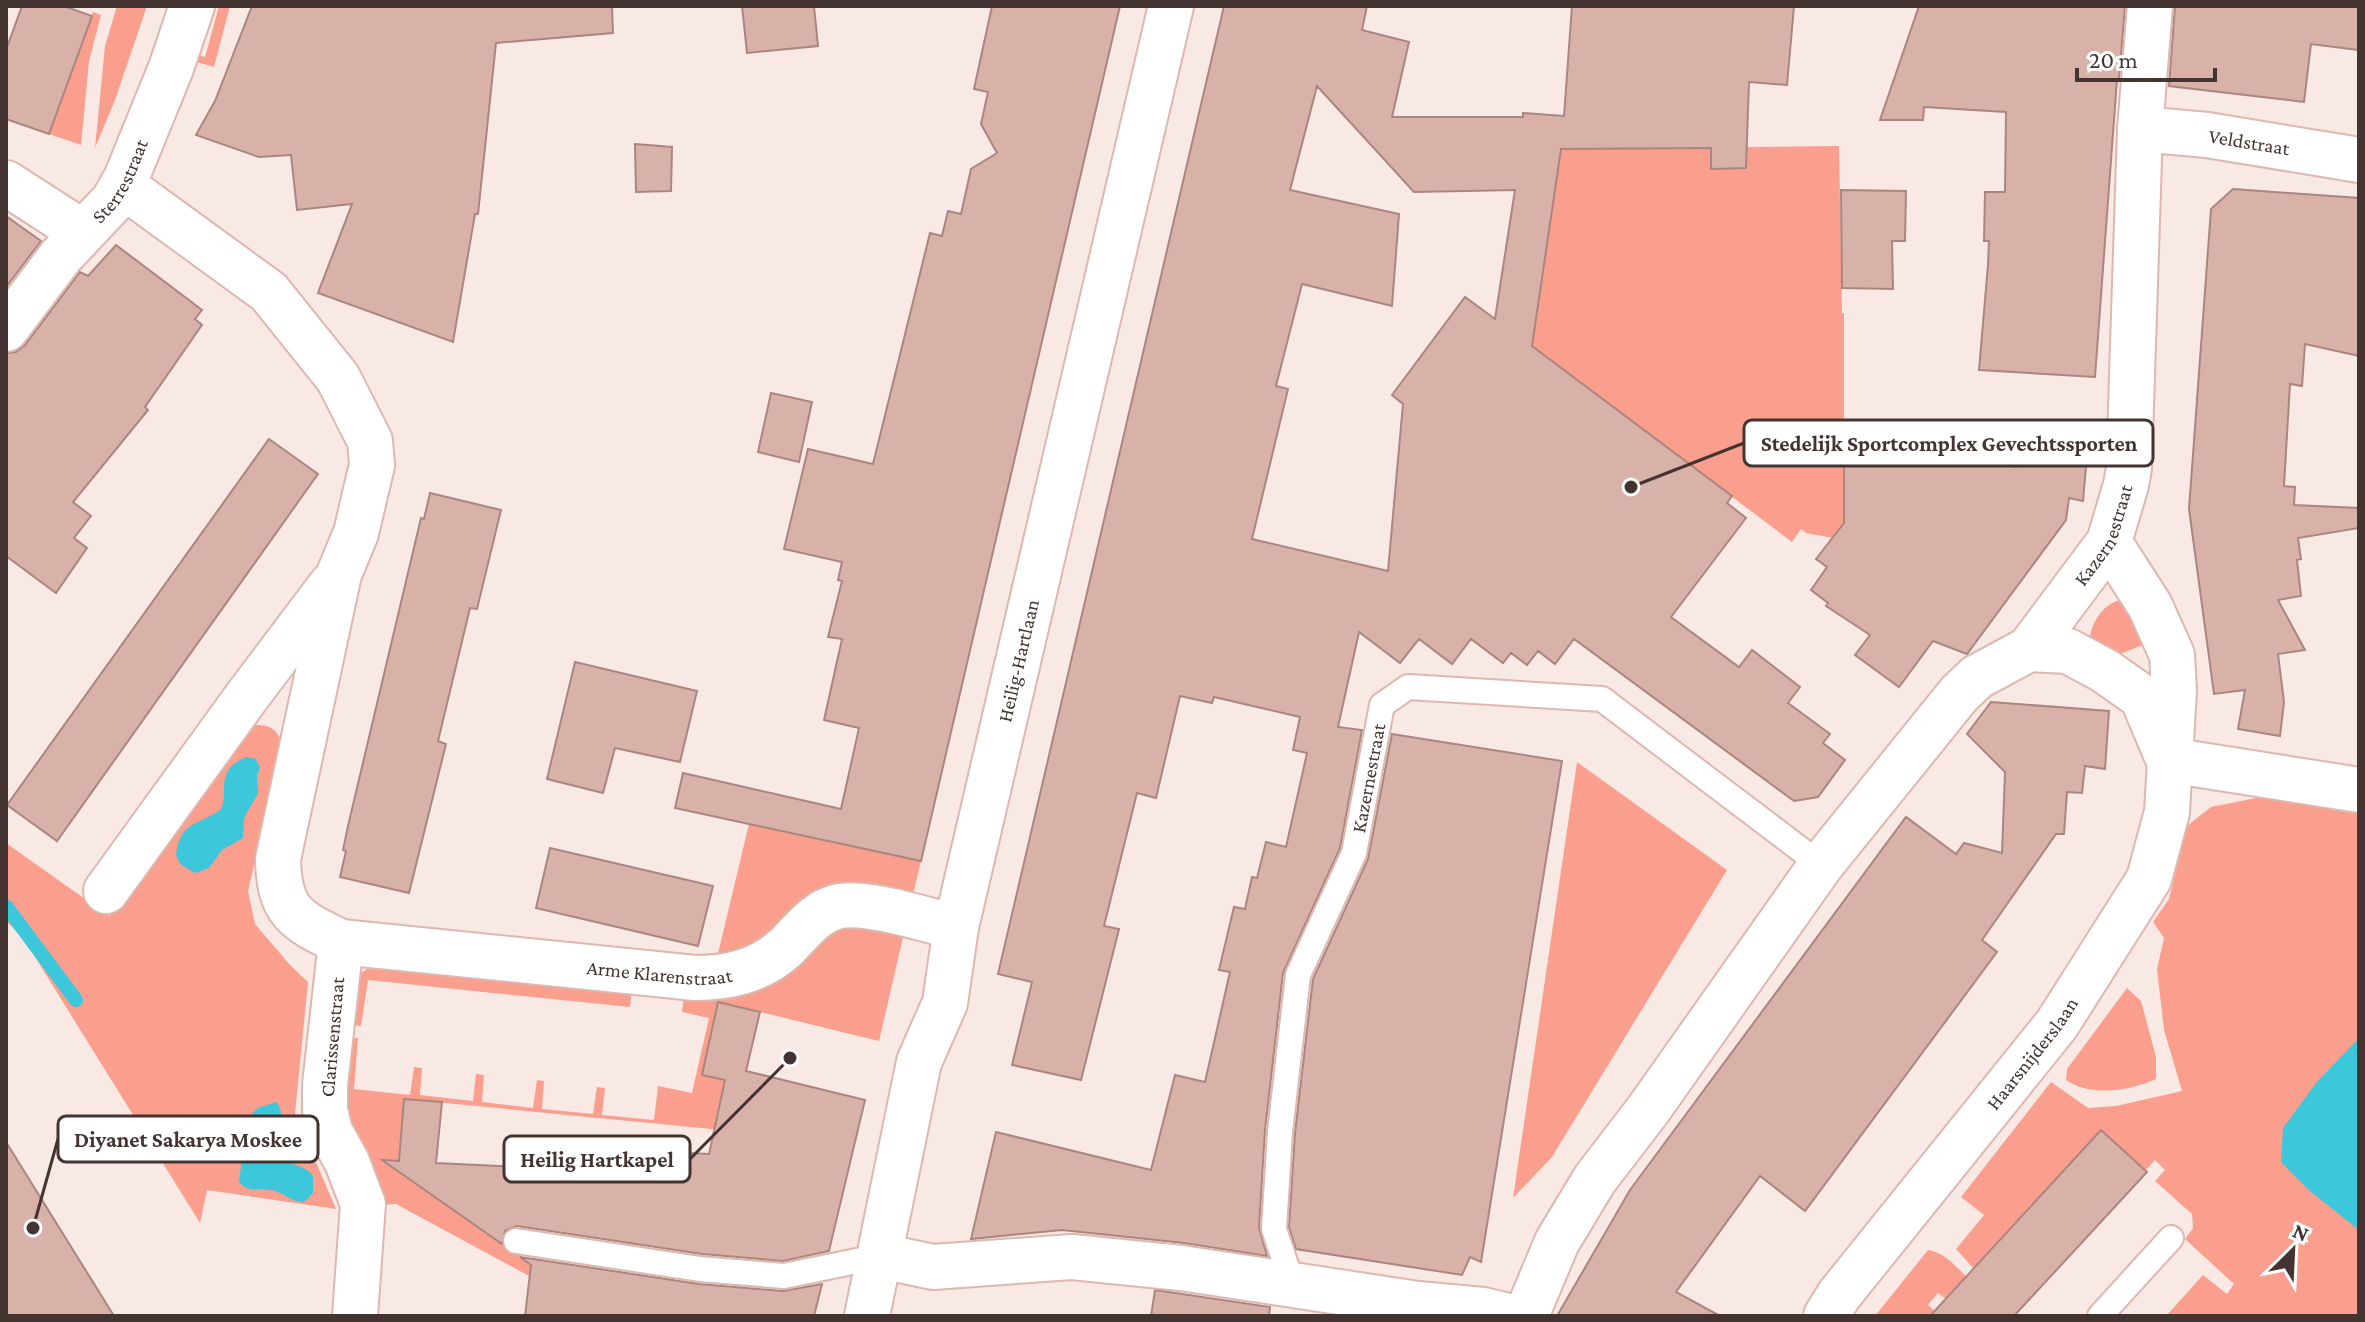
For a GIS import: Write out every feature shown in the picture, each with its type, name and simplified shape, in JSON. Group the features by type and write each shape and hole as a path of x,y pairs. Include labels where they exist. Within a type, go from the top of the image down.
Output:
{"street":[{"name":"Sterrestraat","path":"6,329 82,232 113,201 171,68 192,6"},
{"name":"Heilig-Hartlaan","path":"867,1316 919,1062 945,1003 956,927 1071,445 1171,6"},
{"name":"Kazernestraat","path":"1526,1316 1557,1242 1595,1179 1648,1110 1821,865 1959,694 1977,677 2029,649 2109,542 2129,468 2140,129 2150,6"},
{"name":"Veldstraat","path":"2140,129 2207,135 2359,160"},
{"path":"6,183 82,232"},
{"path":"122,185 269,292 338,378 370,441 372,465 356,533 339,574 278,859 285,903 296,917 341,942"},
{"name":"Haarsnijderslaan","path":"1826,1316 1839,1295 2057,1024 2149,879 2167,812 2174,690 2172,655 2150,606 2109,542"},
{"path":"106,891 339,574"},
{"name":"Haarsnijderslaan","path":"2029,649 2068,651 2105,671 2142,697 2169,760"},
{"path":"248,695 306,719"},
{"path":"2169,760 2359,790"},
{"name":"Arme Klarenstraat","path":"341,942 713,978 747,971 761,964 784,949 818,916 837,906 861,906 956,927"},
{"name":"Clarissenstraat","path":"341,942 325,1110 330,1131 347,1162 363,1204 355,1316"},
{"path":"881,1256 933,1267 1072,1257 1181,1268 1508,1316"}],"lane":[{"name":"Kazernestraat","path":"1293,1286 1274,1229 1280,1132 1298,975 1354,853 1382,705 1408,687 1602,699 1821,865"},
{"path":"2100,1316 2171,1238"},
{"path":"516,1241 700,1269 784,1276 881,1256"}],"shaded area":[{"path":"117,6 147,6 95,148 105,46"},
{"path":"219,6 230,6 214,67 189,60 190,53 205,57"},
{"path":"93,12 101,15 89,61 81,145 49,134"},
{"path":"1839,146 1844,313 1844,540 1806,533 1801,529 1792,542 1532,346 1561,149 1711,148 1712,169 1746,168 1747,147"},
{"path":"2123,600 2153,641 2107,659 2090,639 2091,632 2105,608"},
{"path":"256,725 272,729 282,743 248,891 255,924 308,982 295,1113 336,1209 207,1190 200,1223 22,936 6,921 6,843 109,916 241,737"},
{"path":"1577,762 1727,870 1552,1157 1513,1198"},
{"path":"2291,796 2359,808 2359,1316 2166,1316 2203,1275 2227,1294 2234,1284 2185,1239 2193,1228 2192,1214 2155,1181 2165,1170 2155,1160 2145,1171 1974,1269 1956,1249 1984,1215 1961,1197 2051,1082 2088,1108 2116,1106 2182,1091 2164,1030 2157,969 2164,938 2153,922 2169,899 2187,826 2211,807 2256,798"},
{"path":"749,824 921,861 912,899 772,935 716,962"},
{"path":"838,924 904,933 879,1041 744,1008 702,1075 725,1080 732,1131 404,1099 399,1162 395,1162 395,1170 534,1265 531,1277 396,1204 378,1205 348,1135 342,1038 358,1038 354,1089 410,1095 414,1067 422,1068 420,1095 473,1101 476,1074 484,1075 482,1102 533,1108 537,1080 544,1081 542,1109 593,1114 597,1087 605,1088 602,1115 654,1120 658,1086 692,1093 709,1018 682,1012 684,995"},
{"path":"376,963 632,989 630,1007 368,980 361,1026 344,1024 354,978"},
{"path":"2127,988 2141,1001 2156,1057 2156,1079 2134,1087 2110,1090 2087,1089 2066,1080 2067,1069"},
{"path":"1928,1250 1946,1258 1971,1281 1946,1299 1938,1293 1928,1305 1940,1316 1875,1316"}],"water":[{"path":"246,757 256,759 260,768 257,775 258,793 244,818 243,838 222,850 209,868 195,873 180,864 176,855 178,844 192,825 221,809 226,775 229,769"},
{"path":"2359,1038 2359,1230 2310,1191 2281,1162 2283,1128 2316,1083"},
{"path":"276,1102 281,1114 272,1143 276,1155 313,1176 313,1193 304,1202 276,1191 247,1188 239,1182 247,1118 258,1108"}],"building":[{"path":"22,6 64,6 92,16 49,134 6,119 6,50"},
{"path":"252,6 612,6 613,33 496,43 478,214 475,214 453,342 318,293 352,204 297,210 291,155 259,157 196,135 215,101"},
{"path":"742,6 814,6 818,46 747,53"},
{"path":"992,6 1120,6 921,861 675,808 683,773 841,809 859,728 824,720 842,639 828,637 842,581 838,580 842,562 784,549 808,449 873,464 930,233 942,236 948,211 961,214 971,169 997,153 981,124 988,92 974,89"},
{"path":"1224,6 1367,6 1362,30 1409,42 1392,117 1523,117 1523,113 1564,116 1572,6 1794,6 1787,85 1749,82 1746,168 1711,169 1711,148 1561,149 1532,346 1732,496 1727,503 1746,518 1671,617 1739,667 1752,650 1800,687 1788,703 1830,734 1823,743 1845,760 1818,797 1794,801 1574,639 1555,664 1538,651 1527,665 1511,653 1503,663 1471,639 1452,664 1419,639 1400,663 1359,632 1338,727 1362,730 1340,848 1283,973 1265,1130 1259,1228 1267,1256 1184,1243 1062,1230 971,1239 996,1132 1151,1170 1175,1075 1205,1082 1230,972 1219,970 1234,907 1245,909 1252,877 1257,878 1266,842 1286,847 1307,753 1293,750 1300,717 1214,697 1212,703 1180,696 1156,798 1137,793 1104,926 1119,929 1081,1080 1012,1065 1032,982 998,974","holes":["1317,86 1414,192 1515,190 1495,319 1465,297 1392,395 1403,404 1388,571 1252,539 1288,389 1276,386 1302,284 1392,306 1399,214 1290,190"]},
{"path":"1919,6 2125,6 2095,377 1979,370 1989,241 1984,241 1985,192 2005,192 2006,112 1924,107 1923,120 1880,120"},
{"path":"2175,6 2359,6 2359,50 2311,44 2304,102 2169,86"},
{"path":"635,144 672,147 671,191 636,192"},
{"path":"2233,189 2359,198 2359,356 2305,344 2302,386 2290,384 2284,486 2295,487 2294,505 2359,508 2359,528 2298,538 2301,596 2278,600 2305,650 2278,654 2284,702 2280,736 2238,729 2245,690 2214,694 2189,509 2211,209"},
{"path":"1841,190 1906,191 1905,241 1892,241 1893,289 1842,288"},
{"path":"6,216 41,241 6,287"},
{"path":"116,245 202,310 195,319 202,325 145,407 148,410 73,502 91,516 74,538 87,548 56,593 6,556 6,353 16,352 25,345 80,272 88,276"},
{"path":"771,393 812,402 799,462 758,452"},
{"path":"1844,431 1915,435 1912,455 2016,467 2018,441 2088,445 2083,501 2069,498 2066,520 1967,654 1933,641 1899,687 1855,655 1870,635 1826,606 1828,603 1811,590 1827,567 1816,559 1844,523"},
{"path":"269,439 318,474 57,841 7,805"},
{"path":"430,493 501,510 477,609 470,608 438,741 446,744 409,893 340,877 348,826 421,518 424,519"},
{"path":"575,662 697,691 680,762 615,748 603,793 547,779"},
{"path":"1991,702 2109,711 2105,769 2085,766 2082,793 2067,792 2064,834 2056,834 1982,940 1997,952 1805,1211 1760,1176 1676,1292 1720,1316 1557,1316 1630,1190 1906,817 1956,854 1964,843 2002,853 2005,772 1967,734"},
{"path":"1392,734 1562,761 1481,1262 1470,1257 1462,1275 1296,1249 1289,1227 1295,1133 1313,979 1368,859"},
{"path":"550,848 713,886 698,946 536,908"},
{"path":"718,1002 760,1012 746,1071 865,1100 829,1251 783,1261 702,1254 517,1226 505,1231 502,1244 382,1160 399,1161 404,1099 442,1102 436,1163 668,1174 669,1152 709,1154 725,1080 702,1075"},
{"path":"2101,1130 2147,1172 2014,1316 1930,1316"},
{"path":"6,1142 114,1316 6,1316"},
{"path":"520,1257 699,1284 783,1291 822,1284 814,1316 525,1316 531,1265"},
{"path":"1155,1290 1270,1307 1269,1316 1151,1316"}],"waterway":[{"path":"6,906 76,1000"}],"place":[{"name":"Stedelijk Sportcomplex Gevechtssporten","path":"1631,487"},
{"name":"Heilig Hartkapel","path":"790,1058"},
{"name":"Diyanet Sakarya Moskee","path":"33,1228"}]}
